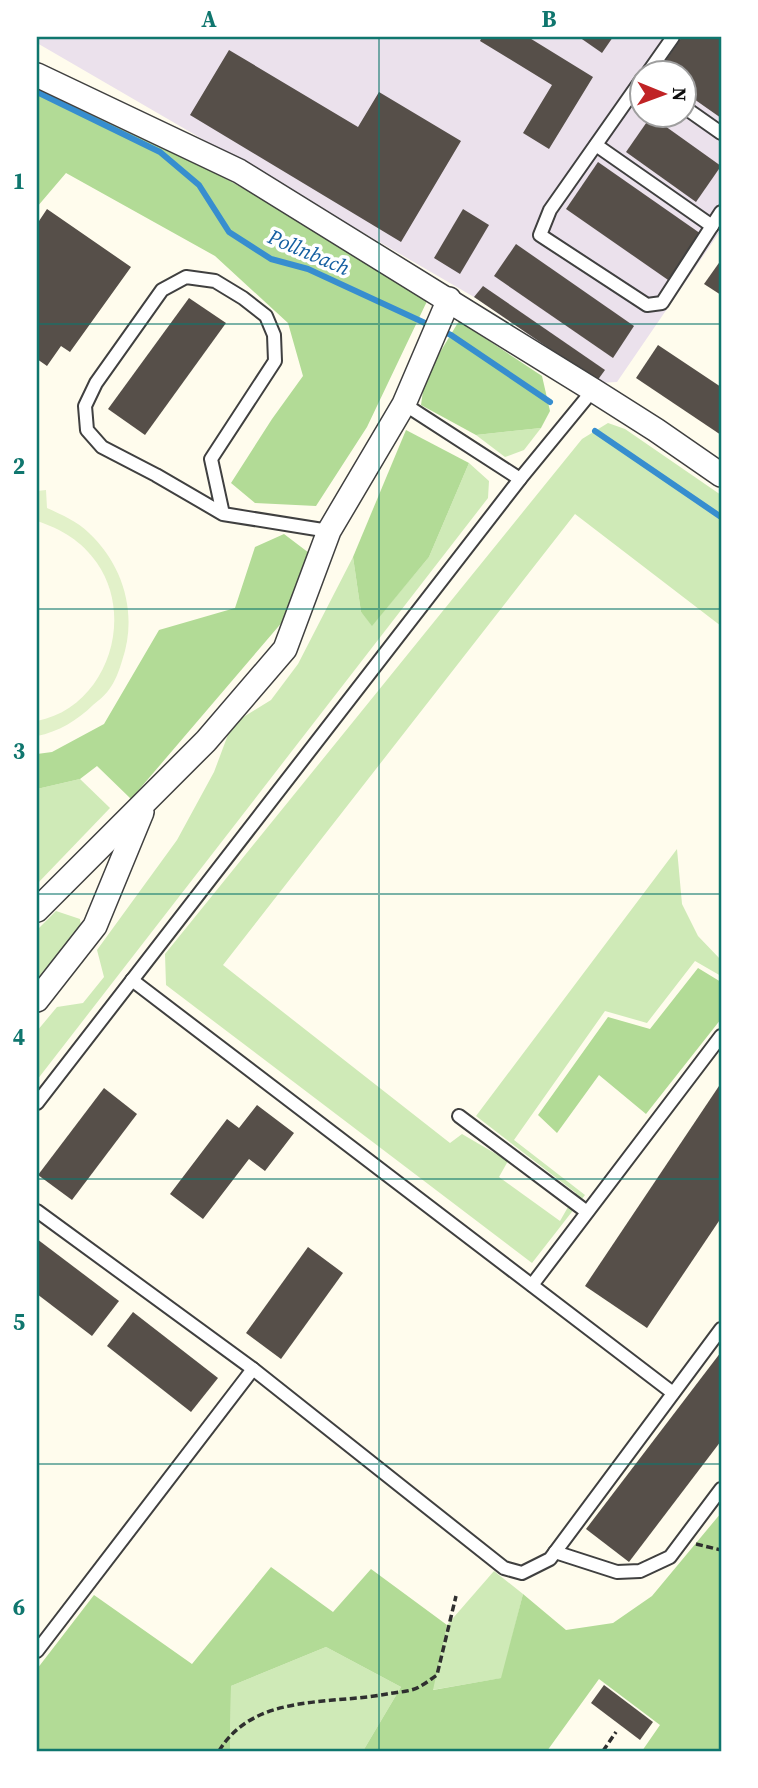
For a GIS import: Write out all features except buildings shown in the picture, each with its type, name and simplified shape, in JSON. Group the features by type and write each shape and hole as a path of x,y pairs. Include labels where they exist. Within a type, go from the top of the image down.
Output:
{"street":[{"path":"37,75 239,171 445,308 593,390 721,475"},
{"path":"37,910 206,741 285,649 328,531 404,404 445,308"},
{"path":"37,1000 95,926 146,801"}],"lane":[{"path":"656,60 673,37"},
{"path":"628,99 550,211 540,235 647,305 662,303 721,212"},
{"path":"698,117 721,133"},
{"path":"596,145 712,226"},
{"path":"223,514 211,459 275,361 274,335 266,316 243,298 215,281 186,277 162,290 96,383 85,406 87,430 102,447 223,514 328,531"},
{"path":"37,1103 520,479 593,390"},
{"path":"404,404 520,479"},
{"path":"132,980 673,1393"},
{"path":"532,1285 721,1036"},
{"path":"459,1116 587,1212"},
{"path":"37,1211 253,1369 504,1568 522,1573 550,1559 721,1329"},
{"path":"37,1651 253,1369"},
{"path":"555,1552 617,1572 640,1571 670,1557 721,1489"}],"path":[{"path":"682,1541 721,1550"},
{"path":"219,1751 226,1740 248,1721 280,1707 418,1688 437,1675 456,1596"},
{"path":"603,1751 617,1732"}],"shaded area":[{"path":"37,37 721,37 721,230 617,382 599,383 474,297 37,43"}],"green space":[{"path":"37,84 192,160 318,230 429,297 367,427 316,506 255,503 231,483 303,376 288,323 215,256 66,173 37,207"},
{"path":"459,321 542,376 550,411 541,428 476,435 421,405 425,377"},
{"path":"608,423 625,429 721,495 721,626 575,514 223,965 450,1143 462,1134 508,1161 499,1177 560,1221 576,1193 476,1116 677,849 682,904 698,936 721,960 721,976 695,961 647,1023 605,1011 514,1140 585,1195 532,1263 166,985 165,954 582,439"},
{"path":"541,428 524,450 505,457 476,435"},
{"path":"406,430 469,463 429,557 372,626 361,612 353,557"},
{"path":"469,463 489,481 488,498 37,1080 37,1031 57,1007 83,1003 104,977 97,950 177,840 214,772 232,724 271,700 298,664 353,557 361,612 372,625 429,557"},
{"path":"46,490 47,508 84,529 111,560 125,592 129,626 121,665 115,680 103,697 74,720 52,732 37,736 37,721 61,713 81,699 97,680 108,658 114,609 108,585 97,563 85,548 54,528 37,521 37,491"},
{"path":"284,534 313,556 284,620 131,799 97,766 80,779 37,789 37,754 52,752 104,724 159,630 235,608 255,547"},
{"path":"80,779 110,808 37,884 37,789"},
{"path":"56,911 80,919 82,933 37,990 37,930"},
{"path":"698,968 721,982 721,1019 646,1114 599,1075 557,1133 538,1115 608,1017 650,1029"},
{"path":"721,1513 721,1751 642,1751 660,1725 599,1679 547,1751 363,1751 401,1687 326,1647 231,1686 230,1751 37,1751 37,1669 94,1595 192,1664 271,1567 333,1612 371,1569 447,1625 433,1690 501,1678 523,1594 566,1630 613,1623 652,1596"},
{"path":"494,1571 523,1594 502,1678 432,1690 447,1625"},
{"path":"326,1647 401,1687 363,1751 230,1751 231,1686"}],"waterway":[{"name":"Pollnbach","path":"37,92 160,152 199,185 229,232 271,259 308,269 451,335 550,402"},
{"name":"Pollnbach","path":"595,431 721,517"}]}
